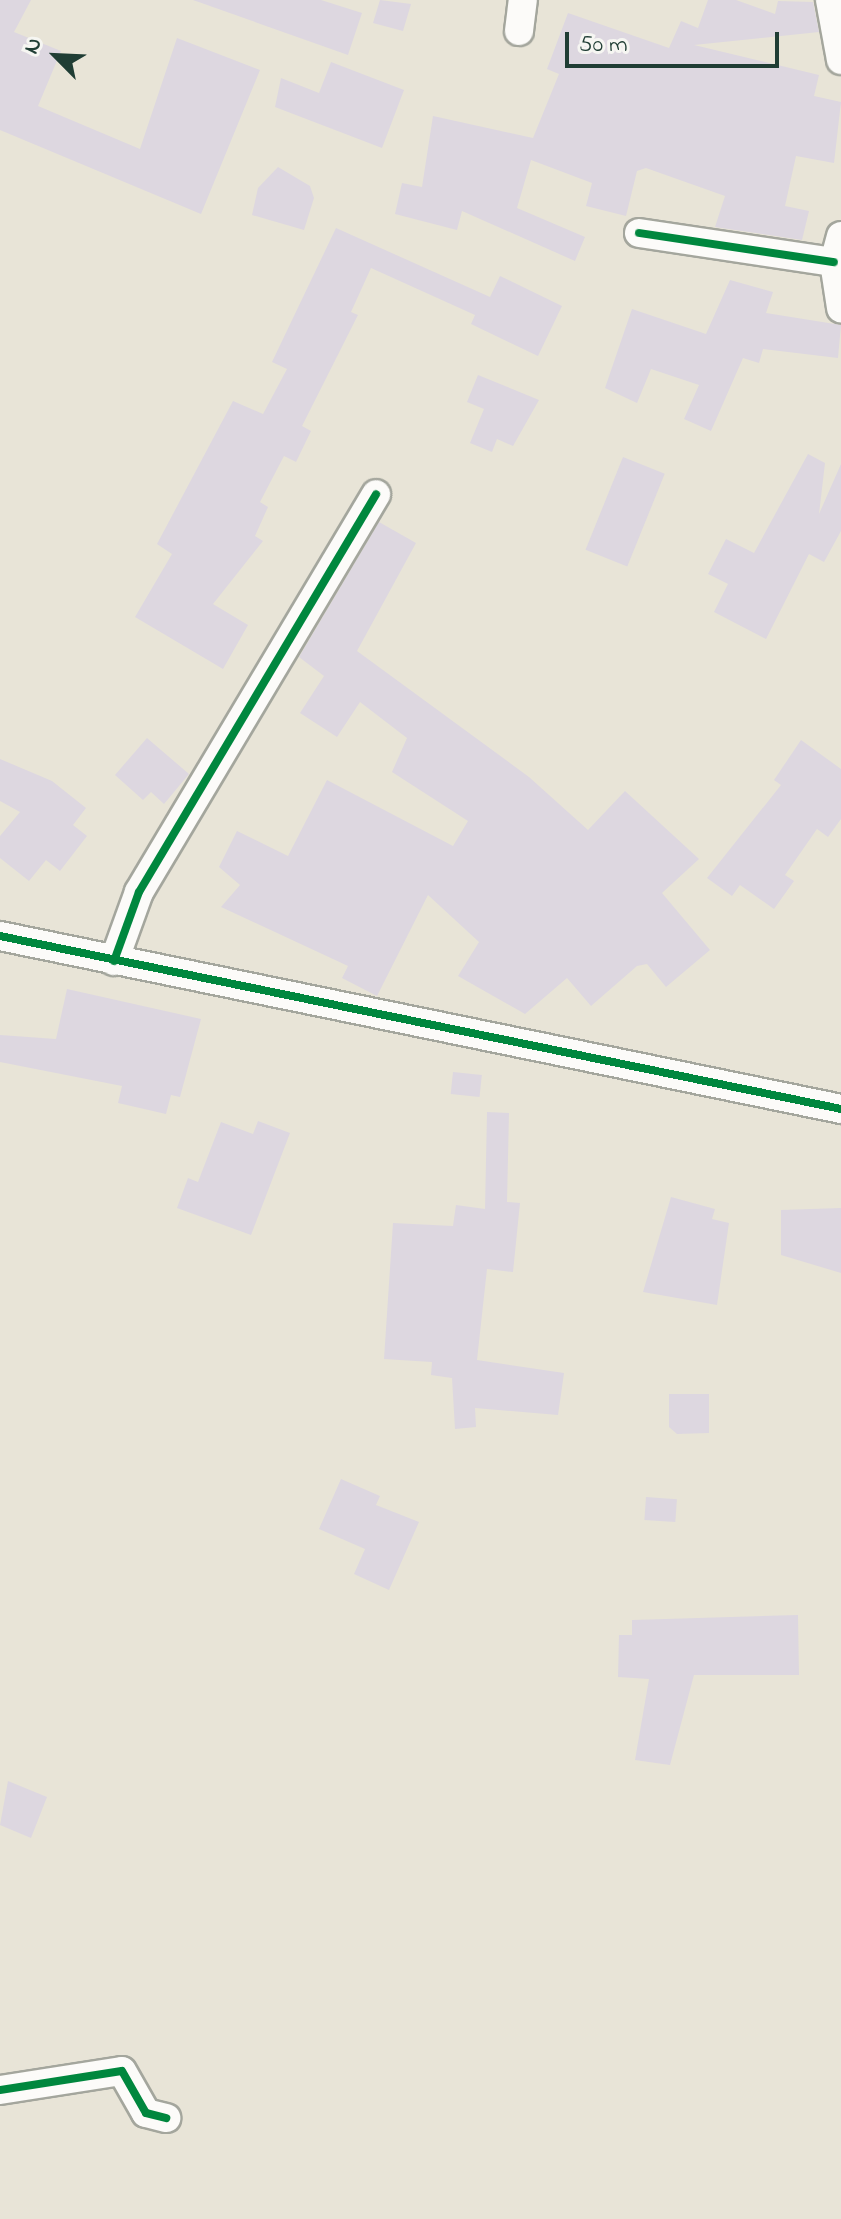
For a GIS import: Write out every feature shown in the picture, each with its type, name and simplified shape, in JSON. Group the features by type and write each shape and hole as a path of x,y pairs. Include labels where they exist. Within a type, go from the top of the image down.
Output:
{"street":[{"path":"519,31 523,0"},
{"path":"830,0 841,60"},
{"path":"639,233 838,249 841,308"},
{"path":"114,961 139,892 376,494"},
{"path":"0,936 841,1109"},
{"path":"0,2090 122,2071 146,2113 166,2118"}],"building":[{"path":"0,0 31,0 14,32 61,51 38,106 140,149 177,38 260,70 201,214 0,130"},
{"path":"193,0 321,0 362,13 348,55"},
{"path":"380,0 411,4 403,31 373,23"},
{"path":"708,0 736,0 775,14 778,1 813,2 819,32 694,45 819,75 814,96 841,102 834,163 796,156 785,206 809,211 802,240 715,227 725,196 646,168 637,171 626,216 586,206 592,183 531,160 517,208 585,237 575,261 462,211 457,230 395,214 402,183 422,187 433,116 533,138 559,74 547,69 568,13 669,48 681,21 698,28"},
{"path":"331,62 404,90 382,148 275,107 281,78 319,93"},
{"path":"278,167 310,186 314,198 304,230 252,215 258,188"},
{"path":"336,228 490,297 500,276 562,306 538,356 471,324 475,315 371,268 351,312 358,315 302,426 311,431 296,462 284,456 260,502 268,507 255,536 263,541 213,604 248,625 223,669 135,617 172,554 157,544 233,401 263,414 287,369 272,362"},
{"path":"730,280 773,292 766,313 841,325 838,358 763,349 759,363 743,358 711,431 684,419 699,385 651,369 637,403 605,388 632,309 706,334"},
{"path":"478,375 539,400 513,446 497,439 492,452 470,443 484,409 467,402"},
{"path":"808,454 825,463 819,514 841,464 841,531 824,562 809,554 766,639 714,612 728,584 708,574 726,539 754,553"},
{"path":"623,457 665,474 627,567 586,550"},
{"path":"379,522 416,543 357,651 529,777 588,830 625,791 699,859 662,893 710,950 666,987 647,964 637,966 591,1006 567,978 525,1014 458,976 479,942 428,895 377,996 342,978 348,966 221,907 240,885 219,867 237,831 288,856 327,780 453,846 468,821 392,772 407,738 360,702 337,737 300,713 324,676 299,657"},
{"path":"147,738 189,774 164,804 151,792 143,800 115,775"},
{"path":"801,740 841,769 841,819 828,837 817,829 785,875 794,881 774,909 740,885 732,896 707,878 781,785 774,780"},
{"path":"0,759 52,781 86,808 73,825 87,836 60,871 46,860 29,881 0,858 0,836 20,812 0,801"},
{"path":"67,989 201,1019 180,1097 171,1095 166,1114 118,1103 122,1086 0,1062 0,1035 56,1039"},
{"path":"453,1072 482,1075 480,1097 451,1094"},
{"path":"487,1112 509,1113 507,1202 520,1203 513,1272 487,1269 477,1360 564,1373 558,1415 475,1408 476,1427 455,1429 452,1378 431,1375 432,1362 384,1359 393,1223 453,1226 456,1205 485,1209"},
{"path":"258,1121 290,1133 251,1235 177,1208 188,1178 198,1182 221,1122 253,1134"},
{"path":"671,1197 715,1209 712,1219 729,1223 717,1305 643,1292"},
{"path":"841,1208 841,1273 781,1255 781,1210"},
{"path":"669,1394 709,1394 709,1433 677,1434 669,1427"},
{"path":"341,1479 380,1496 376,1505 419,1522 389,1590 354,1574 365,1549 319,1529"},
{"path":"646,1497 677,1499 675,1522 644,1520"},
{"path":"798,1615 799,1675 694,1675 670,1765 635,1760 649,1679 618,1677 619,1635 632,1635 632,1620"},
{"path":"8,1781 47,1797 31,1838 0,1825"}],"cycle path":[{"path":"639,233 834,262"},
{"path":"114,961 139,892 376,494"},
{"path":"0,936 841,1109"},
{"path":"0,2090 122,2071 146,2113 166,2118"}]}
